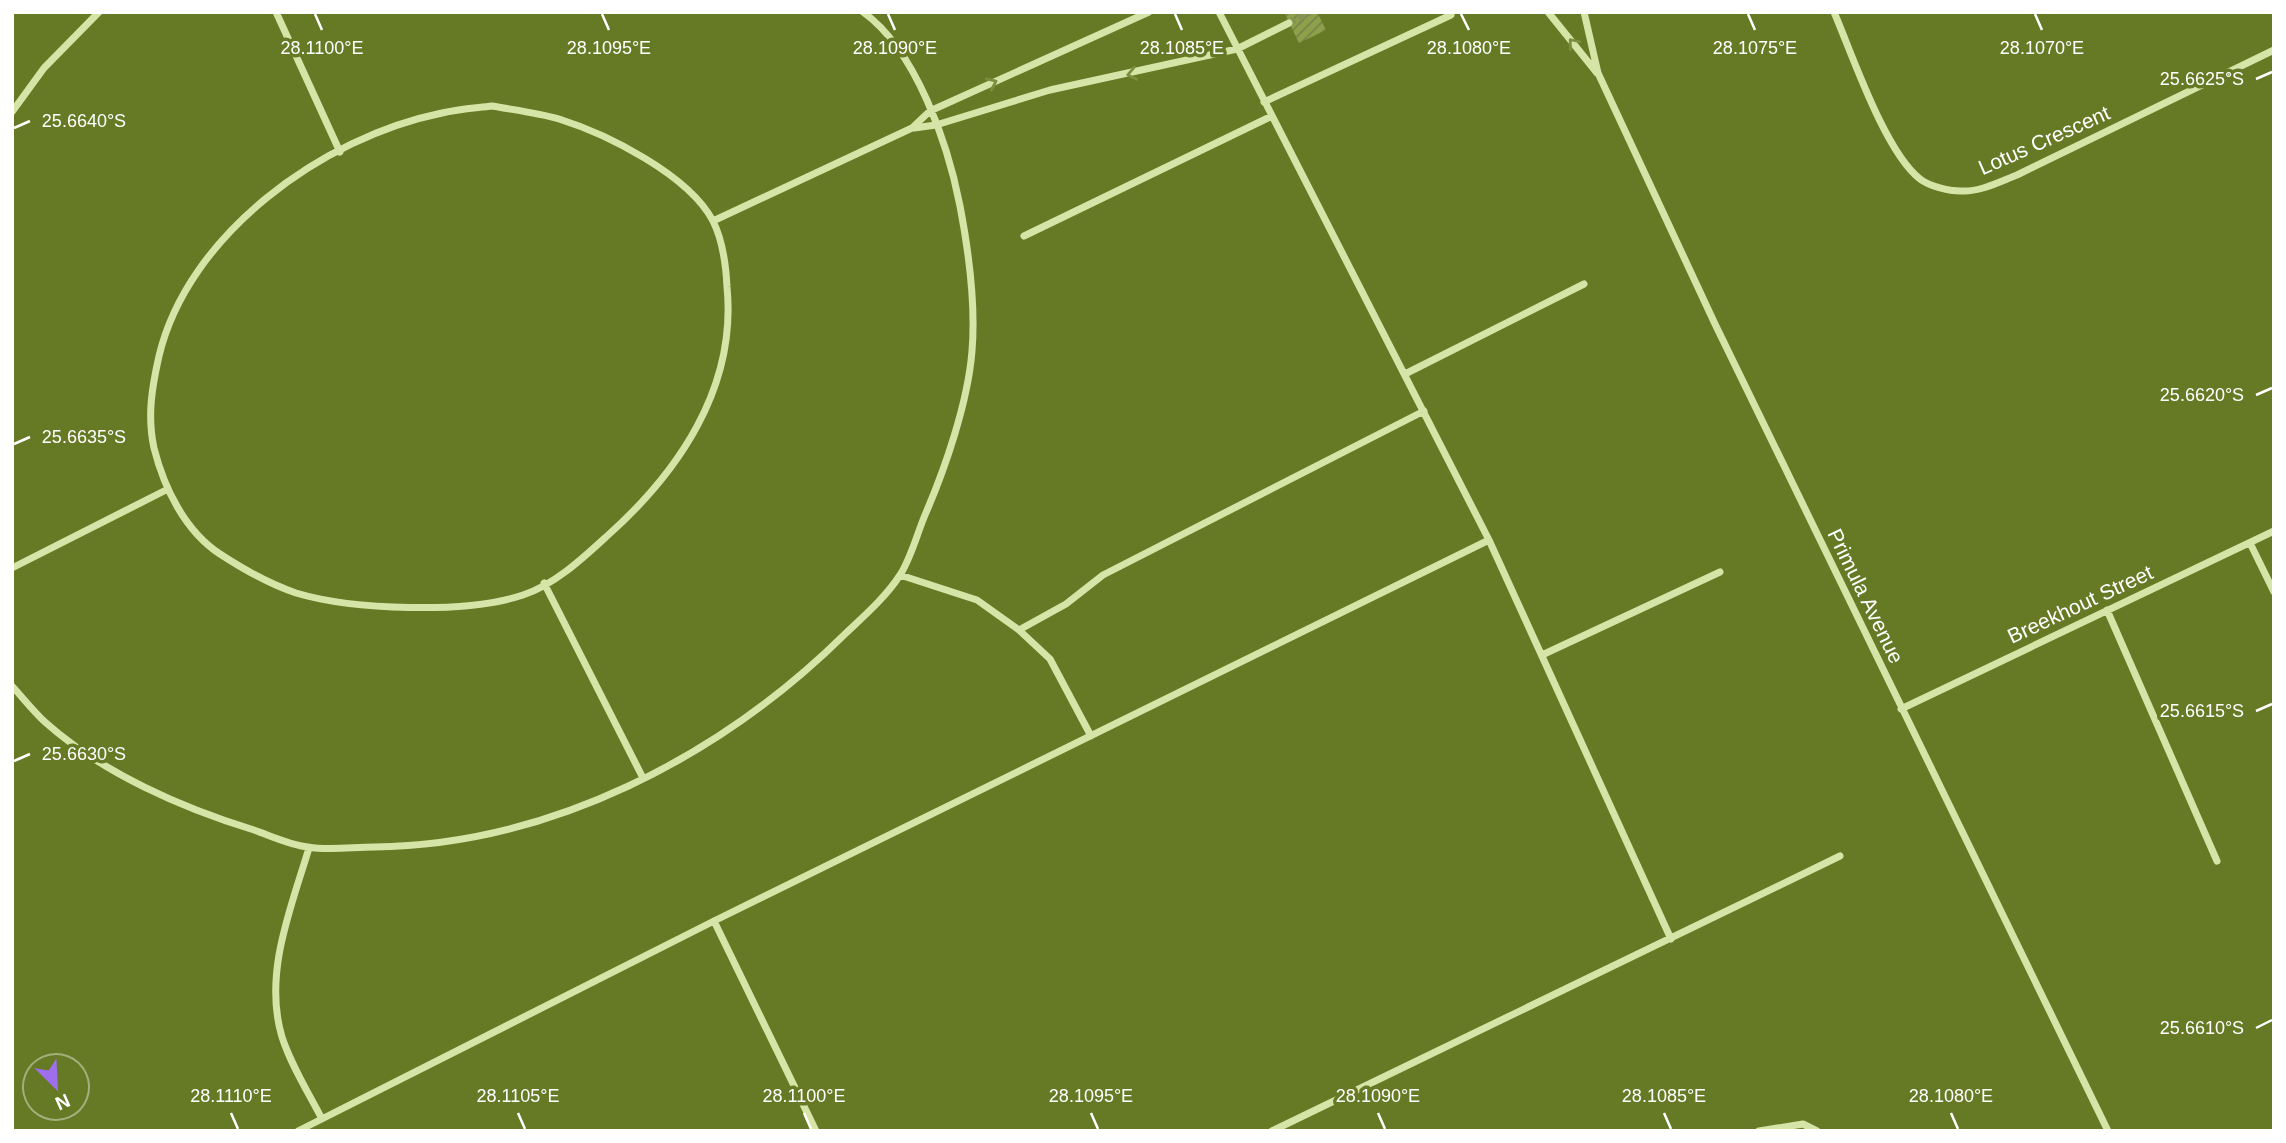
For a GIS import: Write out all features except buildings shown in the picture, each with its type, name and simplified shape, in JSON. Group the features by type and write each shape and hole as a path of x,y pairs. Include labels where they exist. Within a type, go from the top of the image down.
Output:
{"street":[{"path":"12,112 44,68 99,12"},
{"path":"276,12 340,152"},
{"path":"12,686 46,723 89,755 147,787 225,821 309,848 442,843 538,822 605,797 643,778 748,719 803,676 900,575 942,475 972,353 967,242 954,176 930,111 899,50 863,12"},
{"path":"912,128 930,111 1149,12"},
{"path":"1219,12 1489,540 1671,939"},
{"name":"Primula Avenue","path":"1548,12 1598,73"},
{"name":"Primula Avenue","path":"1584,12 1598,73 1715,324 2108,1131"},
{"name":"Lotus Crescent","path":"1834,12 1872,105 1904,161 1920,180 1960,192 1984,188 2017,175 2274,50"},
{"path":"1264,102 1451,15"},
{"path":"713,221 912,128 936,125 1050,90 1237,49 1289,23"},
{"path":"492,106 559,119 624,147 663,168 713,221 726,267 729,299 726,343 713,393 696,432 640,507 575,566 526,595 470,606 352,605 294,592 241,568 205,545 168,489 150,430 151,392 164,334 189,282 245,215 283,183 340,152 386,130 440,113 492,106"},
{"path":"1024,236 1272,116"},
{"path":"1405,374 1584,284"},
{"path":"1019,630 1066,604 1102,575 1424,411"},
{"path":"12,568 168,489"},
{"name":"Breekhout Street","path":"1901,709 2274,531"},
{"path":"298,1131 714,921 1489,540"},
{"path":"2250,543 2274,592"},
{"path":"1542,655 1720,572"},
{"path":"900,575 977,600 1019,630 1050,659 1091,736"},
{"path":"544,583 643,778"},
{"path":"2107,610 2217,861"},
{"path":"309,848 280,947 276,1009 282,1037 322,1119"},
{"path":"1272,1131 1840,856"},
{"path":"714,921 816,1131"},
{"path":"1759,1131 1803,1124 1817,1131"}],"tunnel":[{"path":"1289,23 1310,12"}]}
